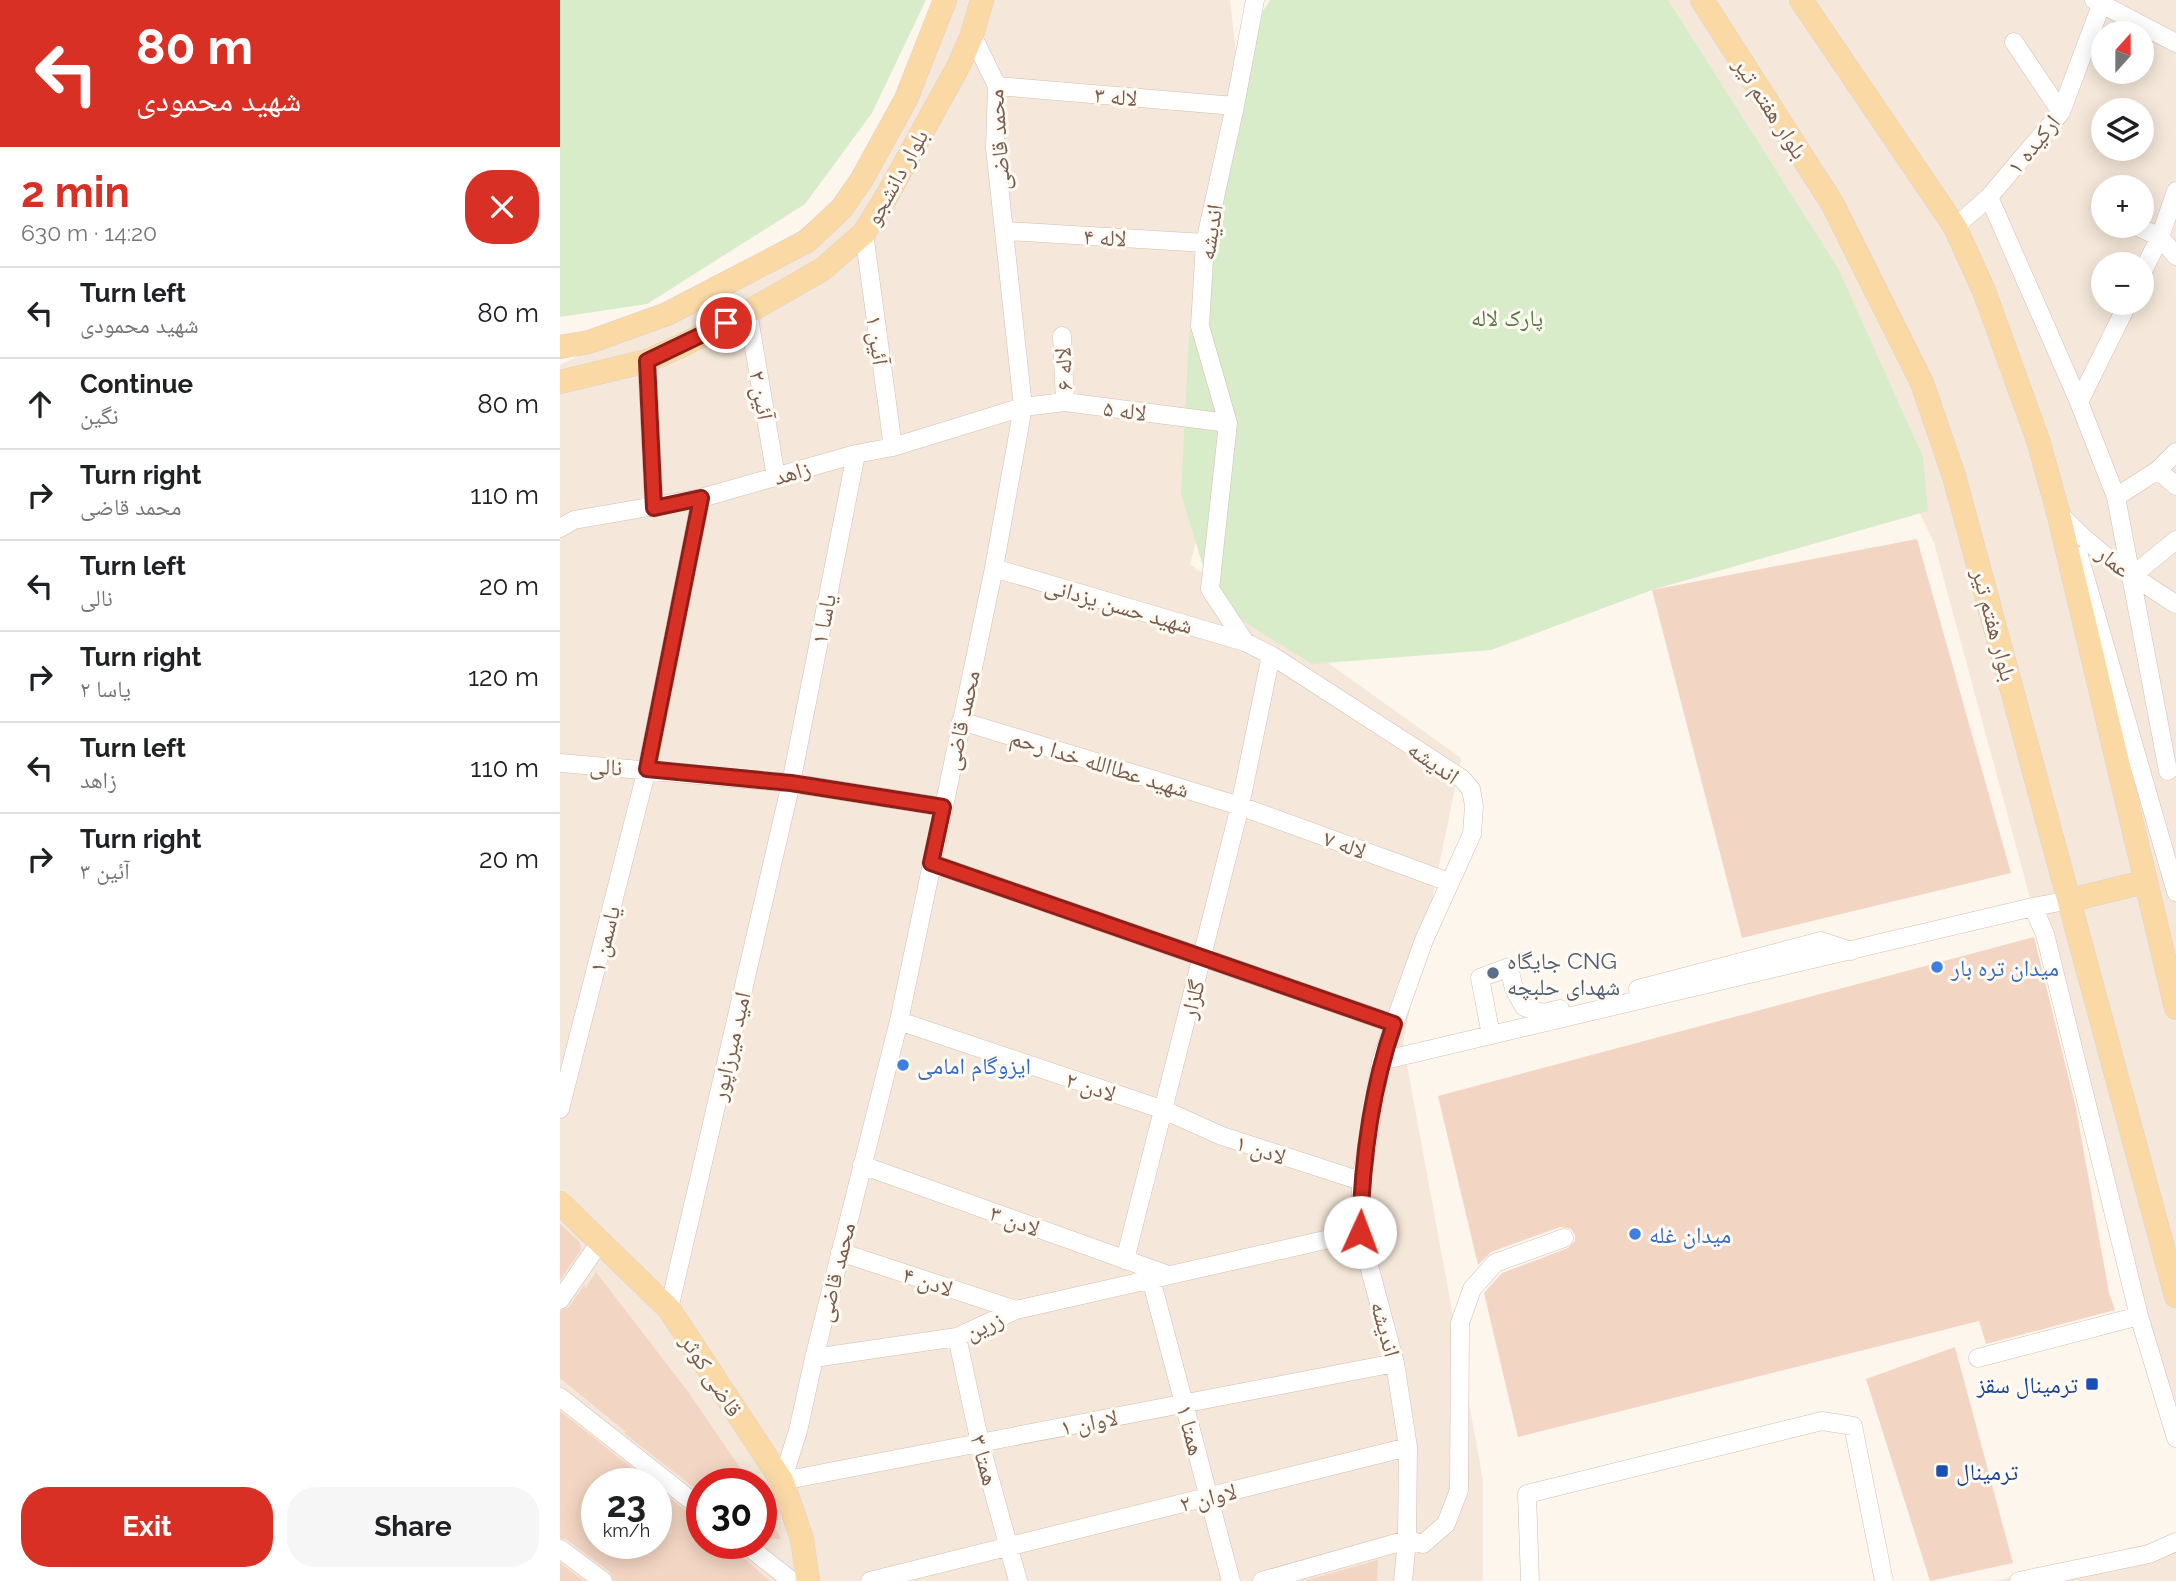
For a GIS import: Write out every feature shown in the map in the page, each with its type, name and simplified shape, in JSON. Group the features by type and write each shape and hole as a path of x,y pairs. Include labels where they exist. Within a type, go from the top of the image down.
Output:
{"main road":[{"name":"بلوار دانشجو","path":"560,347 589,342 667,314 807,241 842,208 862,179 906,99 945,0"},
{"name":"بلوار دانشجو","path":"560,382 647,361 748,312 823,269 864,233 959,65 972,35 982,0"},
{"name":"بلوار هفتم تیر","path":"1702,0 1832,203 1922,383 1954,476 2071,900 2176,1296"},
{"path":"1801,0 1955,227 1984,291 2064,519 2144,882 2175,999"},
{"path":"2071,900 2144,882"},
{"name":"قاضی کوثر","path":"560,1203 669,1310 782,1481 802,1539 808,1581"}],"street":[{"name":"اندیشه","path":"1255,0 1205,243 1200,326 1228,423 1210,589 1245,642 1271,655 1461,778 1471,789 1474,806 1472,834 1424,940 1381,1061 1362,1181 1360,1232 1395,1363 1408,1447 1403,1581"},
{"path":"2099,1 2176,43"},
{"name":"ارکیده ۱","path":"1955,227 1989,197 2061,112 2099,1"},
{"name":"محمد قاضی","path":"782,1481 798,1432 840,1252 899,1021 994,568 1023,407 995,148 998,86 972,35"},
{"path":"2014,42 2061,112"},
{"name":"لاله ۳","path":"998,86 1235,106"},
{"path":"2152,252 2176,191"},
{"path":"1989,197 2079,402 2116,497 2172,764 2149,798"},
{"name":"لاله ۴","path":"1006,231 1205,243"},
{"name":"آئین ۱","path":"864,233 893,447"},
{"path":"2154,234 2160,237 2176,256"},
{"name":"آئین ۲","path":"748,312 776,477"},
{"path":"2079,402 2122,315"},
{"name":"لاله ۶","path":"1062,336 1065,402"},
{"path":"647,361 654,508"},
{"name":"لاله ۵","path":"1023,407 1065,402 1228,423"},
{"name":"زاهد","path":"560,528 574,520 701,498 856,454 893,447 1023,407"},
{"path":"2116,497 2158,470 2176,452"},
{"name":"یاسا ۱","path":"791,783 856,454"},
{"path":"2158,470 2176,486"},
{"name":"یاسمن ۱","path":"560,1109 647,769 701,498"},
{"path":"2064,519 2176,892"},
{"name":"عمار","path":"2064,519 2132,576 2176,604"},
{"path":"2132,576 2176,540"},
{"name":"شهید حسن یزدانی","path":"994,568 1245,642"},
{"name":"گلزار","path":"1125,1260 1240,806 1271,655"},
{"name":"شهید عطاالله خدا رحم","path":"961,720 1240,806"},
{"name":"نالی","path":"560,763 791,783 943,807"},
{"name":"امید میرزاپور","path":"669,1310 791,783"},
{"name":"لاله ۷","path":"1240,806 1449,882"},
{"path":"931,863 1394,1024"},
{"path":"1381,1061 2071,900"},
{"path":"2033,907 2046,934 2139,1316 2176,1438"},
{"path":"1491,1035 1479,978 1508,967 1514,989 1524,1007 1543,1013 1821,942 1851,951"},
{"name":"لادن ۲","path":"899,1021 1164,1110"},
{"name":"لادن ۱","path":"1164,1110 1222,1136 1362,1181"},
{"name":"لادن ۳","path":"862,1165 1125,1260 1160,1277"},
{"name":"زرین","path":"814,1358 957,1337 1016,1310 1360,1232"},
{"path":"1262,1581 1406,1540 1423,1544 1446,1524 1459,1490 1460,1322 1472,1289 1495,1263 1563,1237"},
{"path":"560,1300 600,1242"},
{"name":"لادن ۴","path":"840,1252 1016,1310"},
{"name":"همتا ۱","path":"1160,1277 1184,1404 1231,1581"},
{"path":"1978,1358 2139,1316"},
{"name":"همتا ۳","path":"957,1337 979,1443 1018,1581"},
{"name":"لاوان ۱","path":"782,1481 1395,1363"},
{"path":"560,1397 686,1496"},
{"path":"1530,1581 1527,1494 1822,1421 1853,1426 1884,1581"},
{"name":"لاوان ۲","path":"870,1581 1408,1447"},
{"path":"2019,1581 2149,1554 2176,1542"},
{"path":"560,1549 603,1581"},
{"path":"764,1559 792,1581"}],"shaded area":[{"path":"954,0 1230,0 1236,53 1205,243 1228,423 1190,564 1461,758 1403,1043 1483,1480 1483,1581 560,1581 560,365 748,273 845,193"},
{"path":"1625,0 2176,0 2176,1438 1934,543 1854,375"},
{"path":"2176,1537 2176,1581 1994,1581"}],"green space":[{"path":"560,0 926,0 872,113 805,204 647,304 560,317"},
{"name":"پارک لاله","path":"1270,0 1668,0 1838,268 1923,457 1928,511 1652,590 1491,650 1312,664 1246,623 1210,589 1181,494 1189,334 1263,11"}],"building":[{"path":"1917,539 2011,873 1742,938 1652,590"},
{"path":"2034,937 2076,1108 2109,1293 2115,1310 1986,1344 1979,1321 1518,1437 1484,1293 1502,1273 1568,1248 1575,1241 1575,1235 1571,1229 1560,1227 1491,1252 1478,1265 1438,1096"},
{"path":"560,1224 580,1242 581,1250 560,1280"},
{"path":"596,1272 689,1393 740,1468 686,1468 686,1481 560,1378 560,1311 569,1307 585,1284 585,1289"},
{"name":"ترمینال","path":"1955,1347 2013,1563 1930,1581 1866,1379"},
{"path":"560,1411 632,1468 581,1468 581,1550 560,1538"},
{"path":"672,1500 686,1511 686,1559 745,1559 770,1581 614,1581 610,1572 593,1559 672,1559"},
{"path":"1378,1560 1377,1581 1304,1581"},
{"path":"560,1563 584,1581 560,1581"}],"place":[{"name":"میدان تره بار","path":"1937,967"},
{"name":"جایگاه CNG شهدای حلبچه","path":"1493,973"},
{"name":"ایزوگام امامی","path":"903,1065"},
{"name":"میدان غله","path":"1635,1234"},
{"name":"ترمینال سقز","path":"2092,1384"},
{"name":"ترمینال","path":"1942,1471"}],"route":[{"path":"726,323 647,361 654,508 701,498 647,769 791,783 943,807 931,863 1394,1024 1381,1061 1362,1181 1360,1232"}]}
